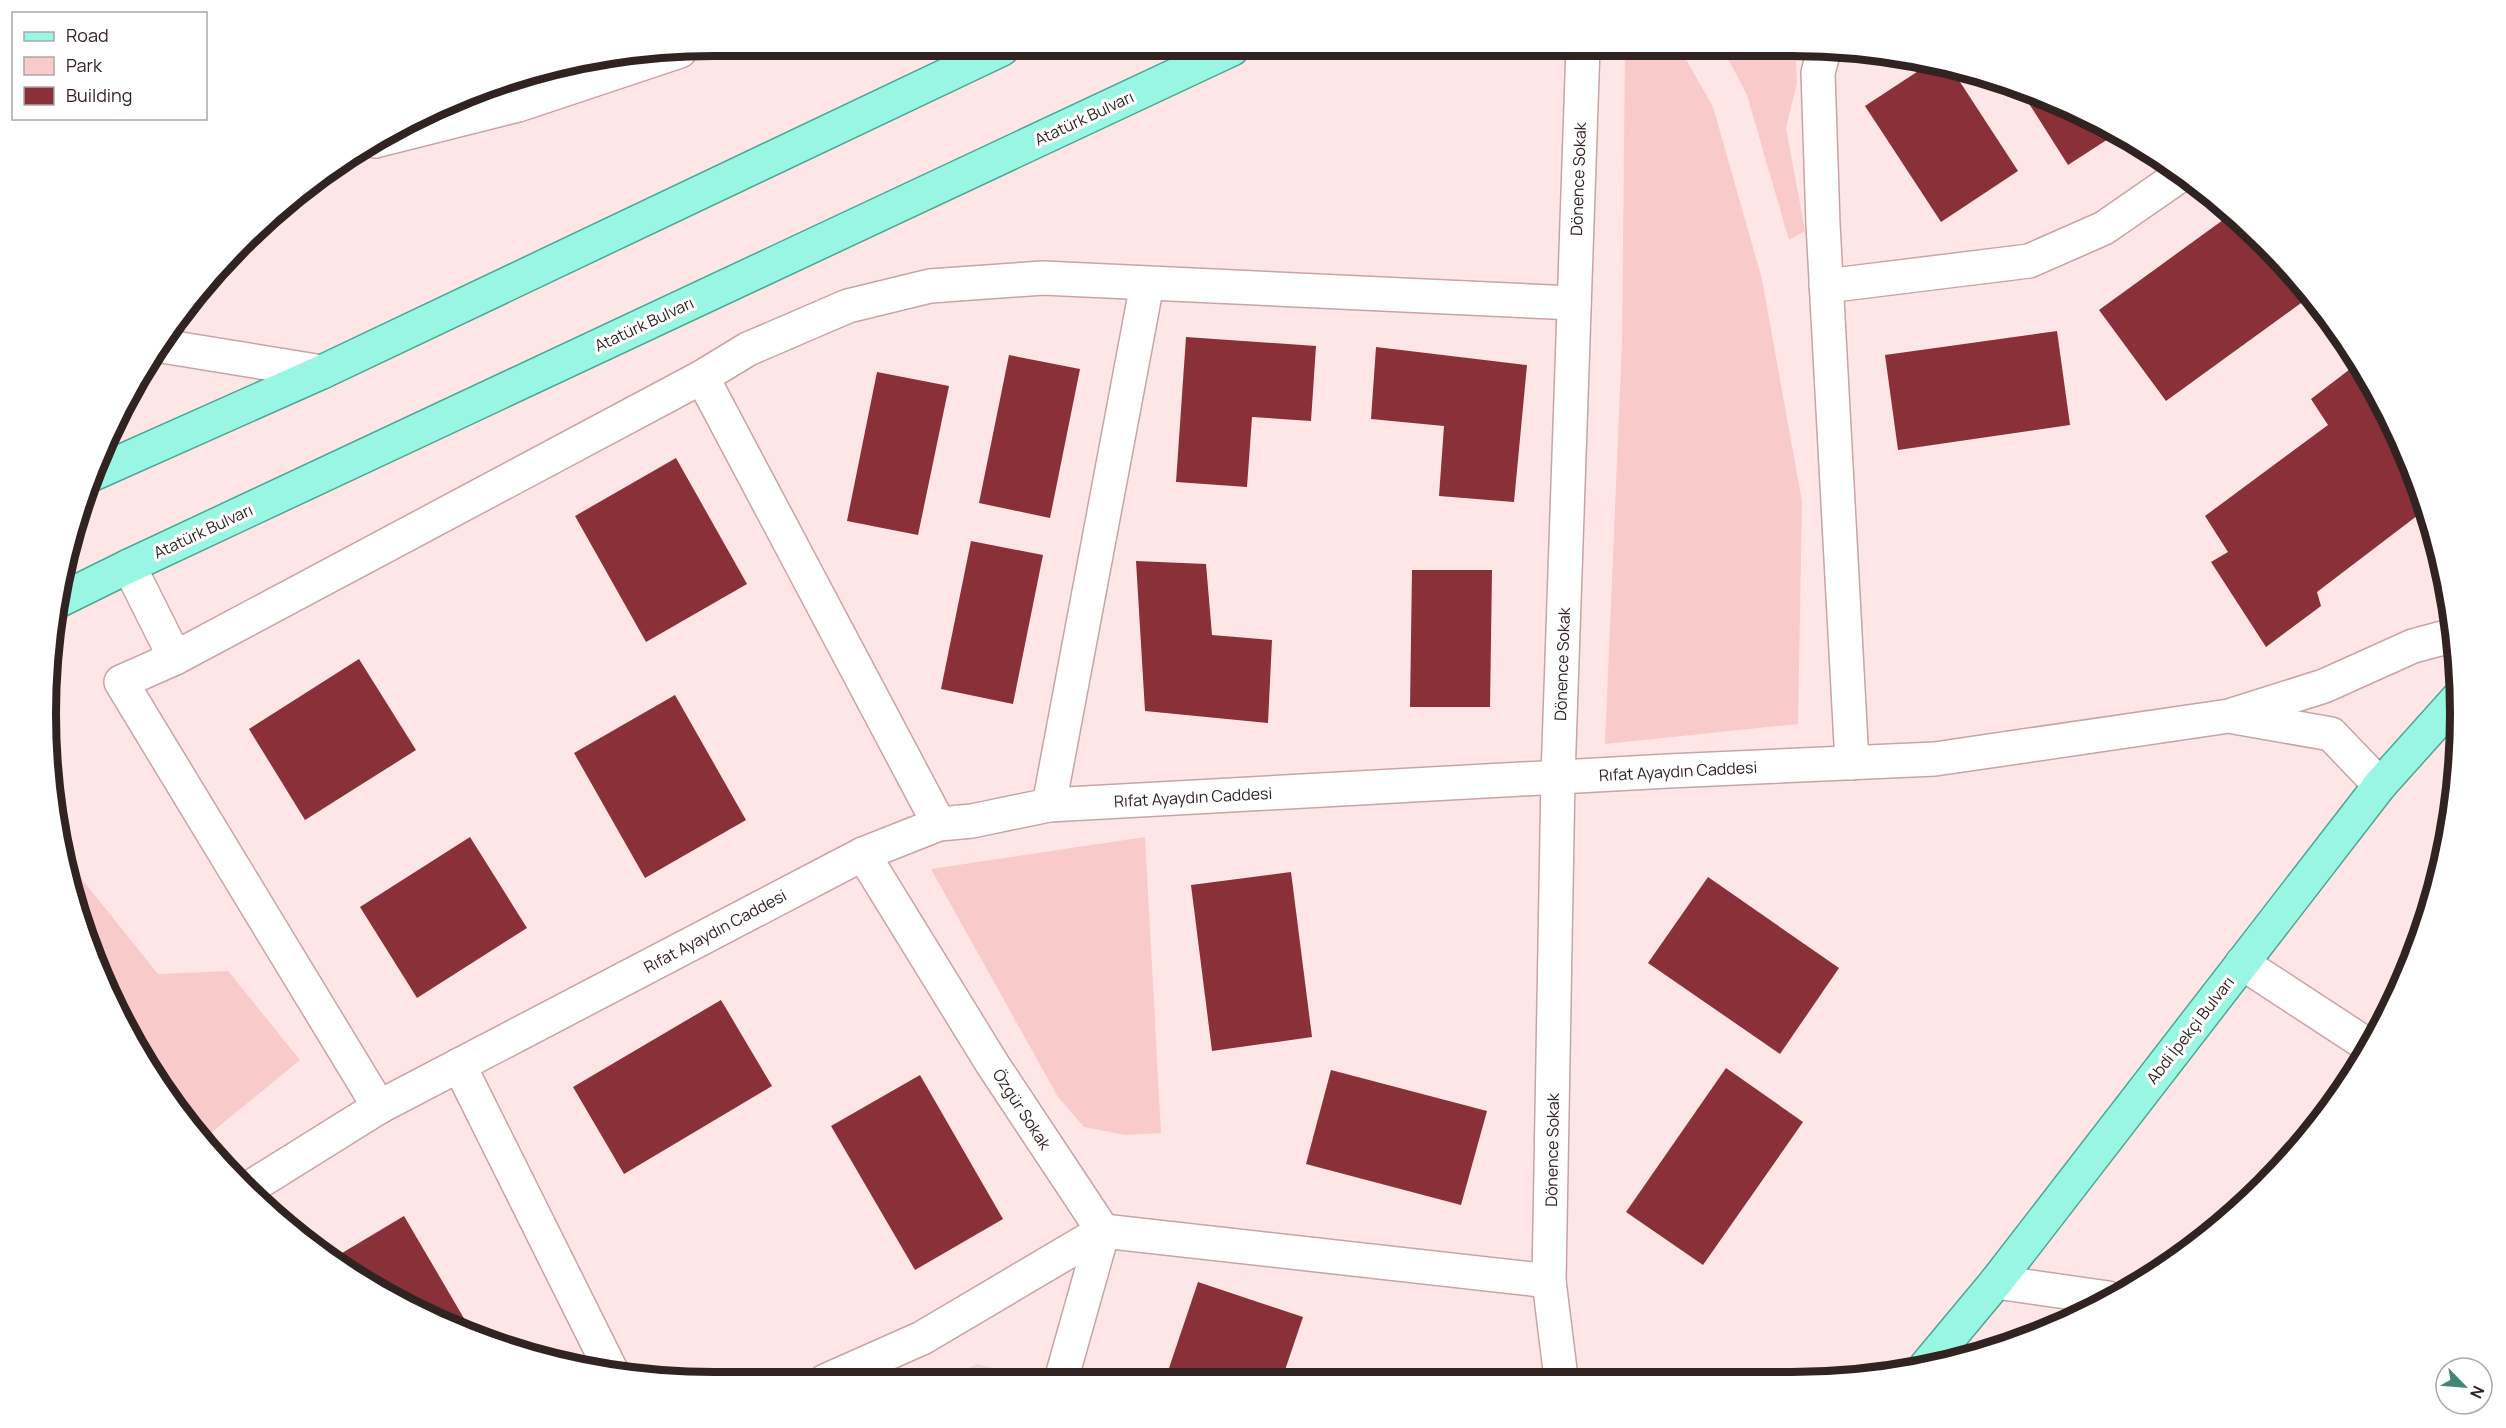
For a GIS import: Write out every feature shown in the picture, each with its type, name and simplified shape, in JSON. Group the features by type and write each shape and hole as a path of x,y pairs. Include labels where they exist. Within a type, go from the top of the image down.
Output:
{"main road":[{"path":"103,470 322,372 987,56"},
{"name":"Atatürk Bulvarı","path":"66,597 1217,56"},
{"name":"Abdi İpekçi Bulvarı","path":"1934,1357 1996,1282 2380,785 2450,707"}],"street":[{"name":"Dönence Sokak","path":"1560,1372 1549,1281 1558,777 1583,56"},
{"path":"1822,57 1818,73 1826,286 1852,763"},
{"path":"403,134 518,105 659,58"},
{"path":"1826,286 2029,261 2104,228 2175,179"},
{"path":"379,1107 122,682 175,657 702,377 748,349 848,306 930,286 1043,278 1574,303"},
{"path":"1049,805 1147,284"},
{"path":"167,347 322,372"},
{"path":"702,377 939,824"},
{"path":"129,566 175,657"},
{"path":"2229,716 2324,686 2414,646 2446,637"},
{"path":"2229,716 2331,734 2380,785"},
{"name":"Rıfat Ayaydın Caddesi","path":"254,1185 379,1107 863,854 939,824 972,821 1049,805 1935,759 2229,716"},
{"name":"Özgür Sokak","path":"863,854 993,1065 1103,1231"},
{"path":"2242,963 2363,1042"},
{"path":"459,1065 608,1364"},
{"path":"1063,1372 1103,1231"},
{"path":"845,1372 922,1338 1103,1231 1549,1281"},
{"path":"1996,1282 2098,1297"}],"shaded area":[{"path":"977,1364 1009,1372 959,1372"}],"green space":[{"path":"1625,56 1684,56 1713,107 1762,279 1802,502 1798,724 1605,744 1622,344"},
{"path":"1727,56 1796,56 1797,83 1786,128 1805,231 1789,240 1747,95"},
{"path":"1145,837 1161,1133 1125,1135 1084,1127 1058,1097 931,869"},
{"path":"75,870 158,974 228,971 300,1060 208,1135 166,1080 123,1005 90,926"}],"building":[{"path":"1922,69 1957,77 2018,171 1941,222 1865,106"},
{"path":"2026,99 2083,123 2110,138 2068,165"},
{"path":"2225,218 2258,248 2304,301 2166,401 2099,310"},
{"path":"2057,331 2070,425 1898,450 1885,355"},
{"path":"1186,337 1316,346 1311,421 1252,417 1247,487 1176,482"},
{"path":"1376,347 1527,365 1514,502 1439,496 1444,426 1371,419"},
{"path":"1009,355 1080,369 1050,518 979,503"},
{"path":"2352,368 2383,423 2419,514 2317,592 2321,606 2266,647 2211,562 2228,552 2205,516 2328,425 2311,399"},
{"path":"877,372 949,386 918,535 847,521"},
{"path":"676,458 747,584 646,642 575,516"},
{"path":"971,541 1043,555 1013,704 941,689"},
{"path":"1136,561 1206,564 1212,635 1272,640 1268,723 1145,711"},
{"path":"1412,570 1492,570 1490,707 1410,707"},
{"path":"359,659 416,750 305,820 249,729"},
{"path":"675,695 746,820 645,878 574,753"},
{"path":"470,837 527,928 417,998 360,907"},
{"path":"1291,872 1312,1037 1212,1051 1191,885"},
{"path":"1708,877 1839,968 1780,1054 1648,963"},
{"path":"721,1000 772,1086 624,1174 573,1087"},
{"path":"1726,1068 1803,1122 1703,1265 1626,1212"},
{"path":"1331,1070 1487,1111 1461,1205 1306,1164"},
{"path":"920,1075 1003,1219 915,1270 831,1126"},
{"path":"404,1216 467,1324 423,1305 339,1255"},
{"path":"1198,1282 1303,1317 1284,1372 1168,1372"}]}
